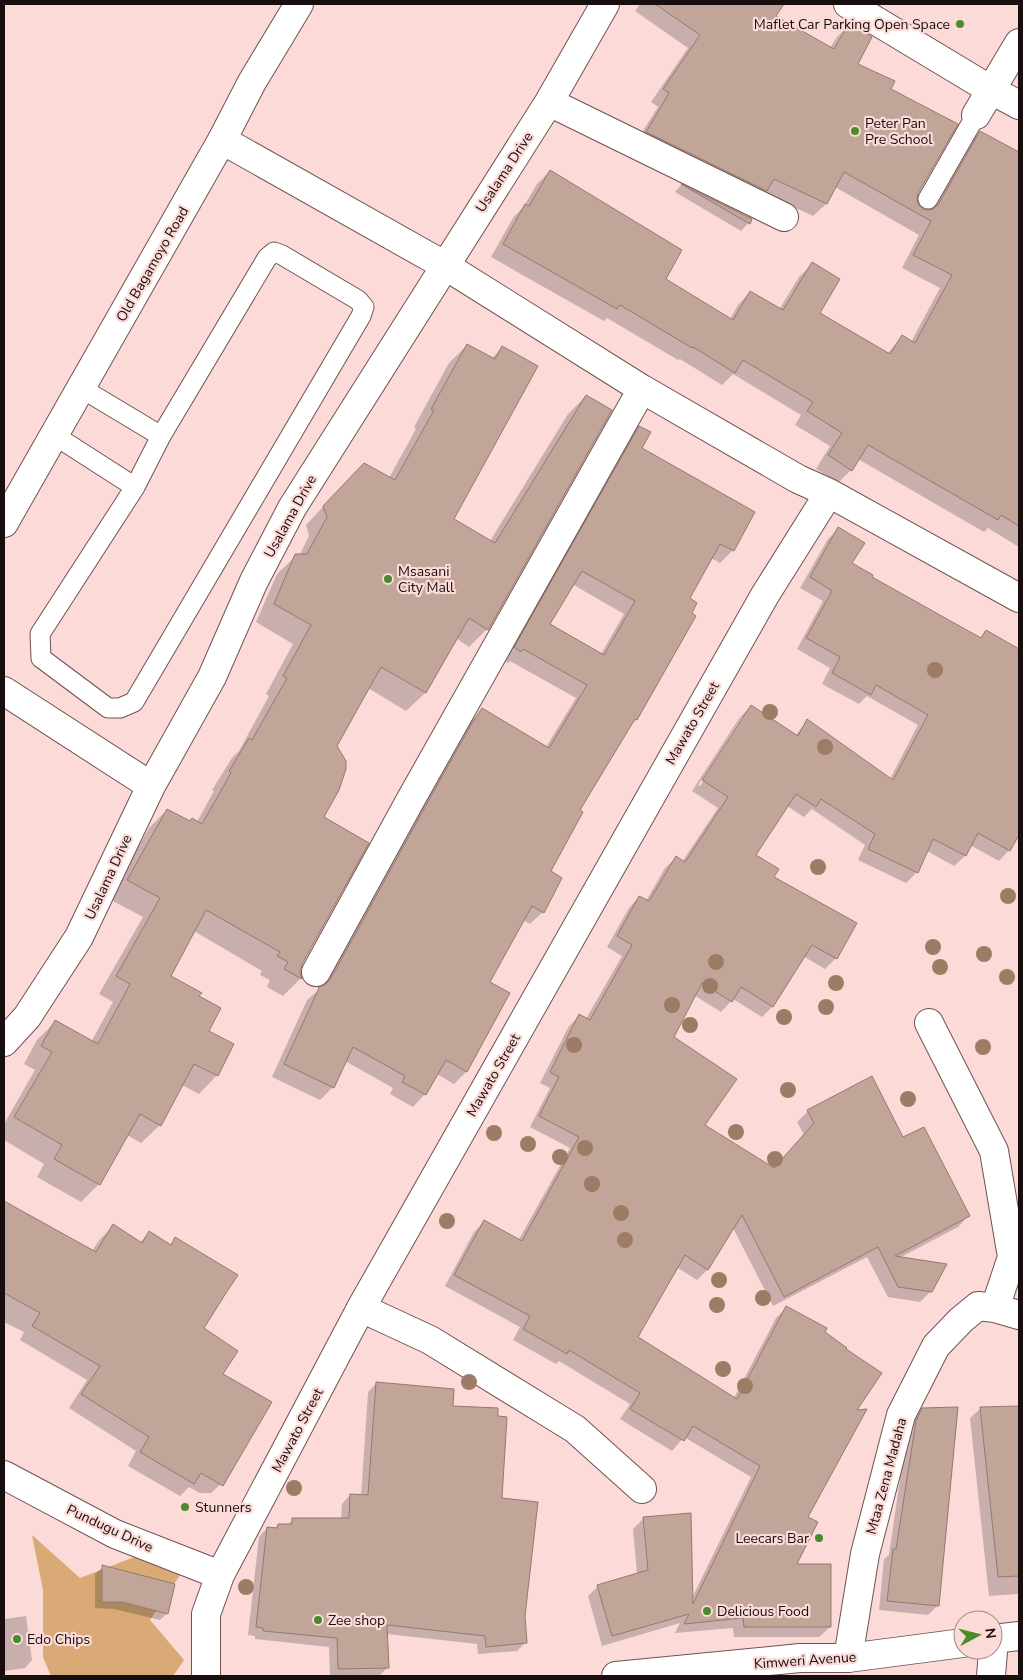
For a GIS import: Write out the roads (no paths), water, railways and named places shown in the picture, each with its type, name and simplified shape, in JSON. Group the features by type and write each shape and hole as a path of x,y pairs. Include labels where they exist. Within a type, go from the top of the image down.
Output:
{"street":[{"name":"Old Bagamoyo Road","path":"4,523 222,140 252,82 299,4"},
{"name":"Usalama Drive","path":"4,1042 27,1017 79,937 151,786 212,678 254,581 292,508 548,102 605,4"},
{"path":"848,4 1019,105"},
{"path":"976,115 1019,43"},
{"path":"548,102 784,217"},
{"path":"222,140 444,266 642,389 798,479 829,493 1019,598"},
{"path":"316,972 642,389"},
{"name":"Mawato Street","path":"206,1676 206,1614 220,1575 361,1308 765,595 829,493"},
{"path":"4,691 151,786"},
{"name":"Mtaa Zena Madaha","path":"848,1658 865,1554 901,1415 936,1346 961,1320 978,1306 1007,1312 1012,1257 994,1151 929,1023"},
{"path":"361,1308 430,1340 552,1414 574,1429 642,1489"},
{"name":"Pundugu Drive","path":"4,1475 115,1534 220,1575"},
{"name":"Kimweri Avenue","path":"616,1676 800,1658 848,1658 953,1644"},
{"path":"991,1676 996,1660"}],"lane":[{"path":"928,199 976,115"},
{"path":"274,252 358,300 364,307 361,316 134,702 120,708 108,708 41,658 40,634 135,487 161,436 267,258 274,252"},
{"path":"81,388 161,436"},
{"path":"54,435 135,487"}],"place":[{"name":"Maflet Car Parking Open Space","path":"960,24"},
{"name":"Peter Pan Pre School","path":"855,131"},
{"name":"Msasani City Mall","path":"388,579"},
{"name":"Stunners","path":"185,1507"},
{"name":"Leecars Bar","path":"819,1538"},
{"name":"Delicious Food","path":"707,1611"},
{"name":"Zee shop","path":"318,1620"},
{"name":"Edo Chips","path":"17,1639"}]}
